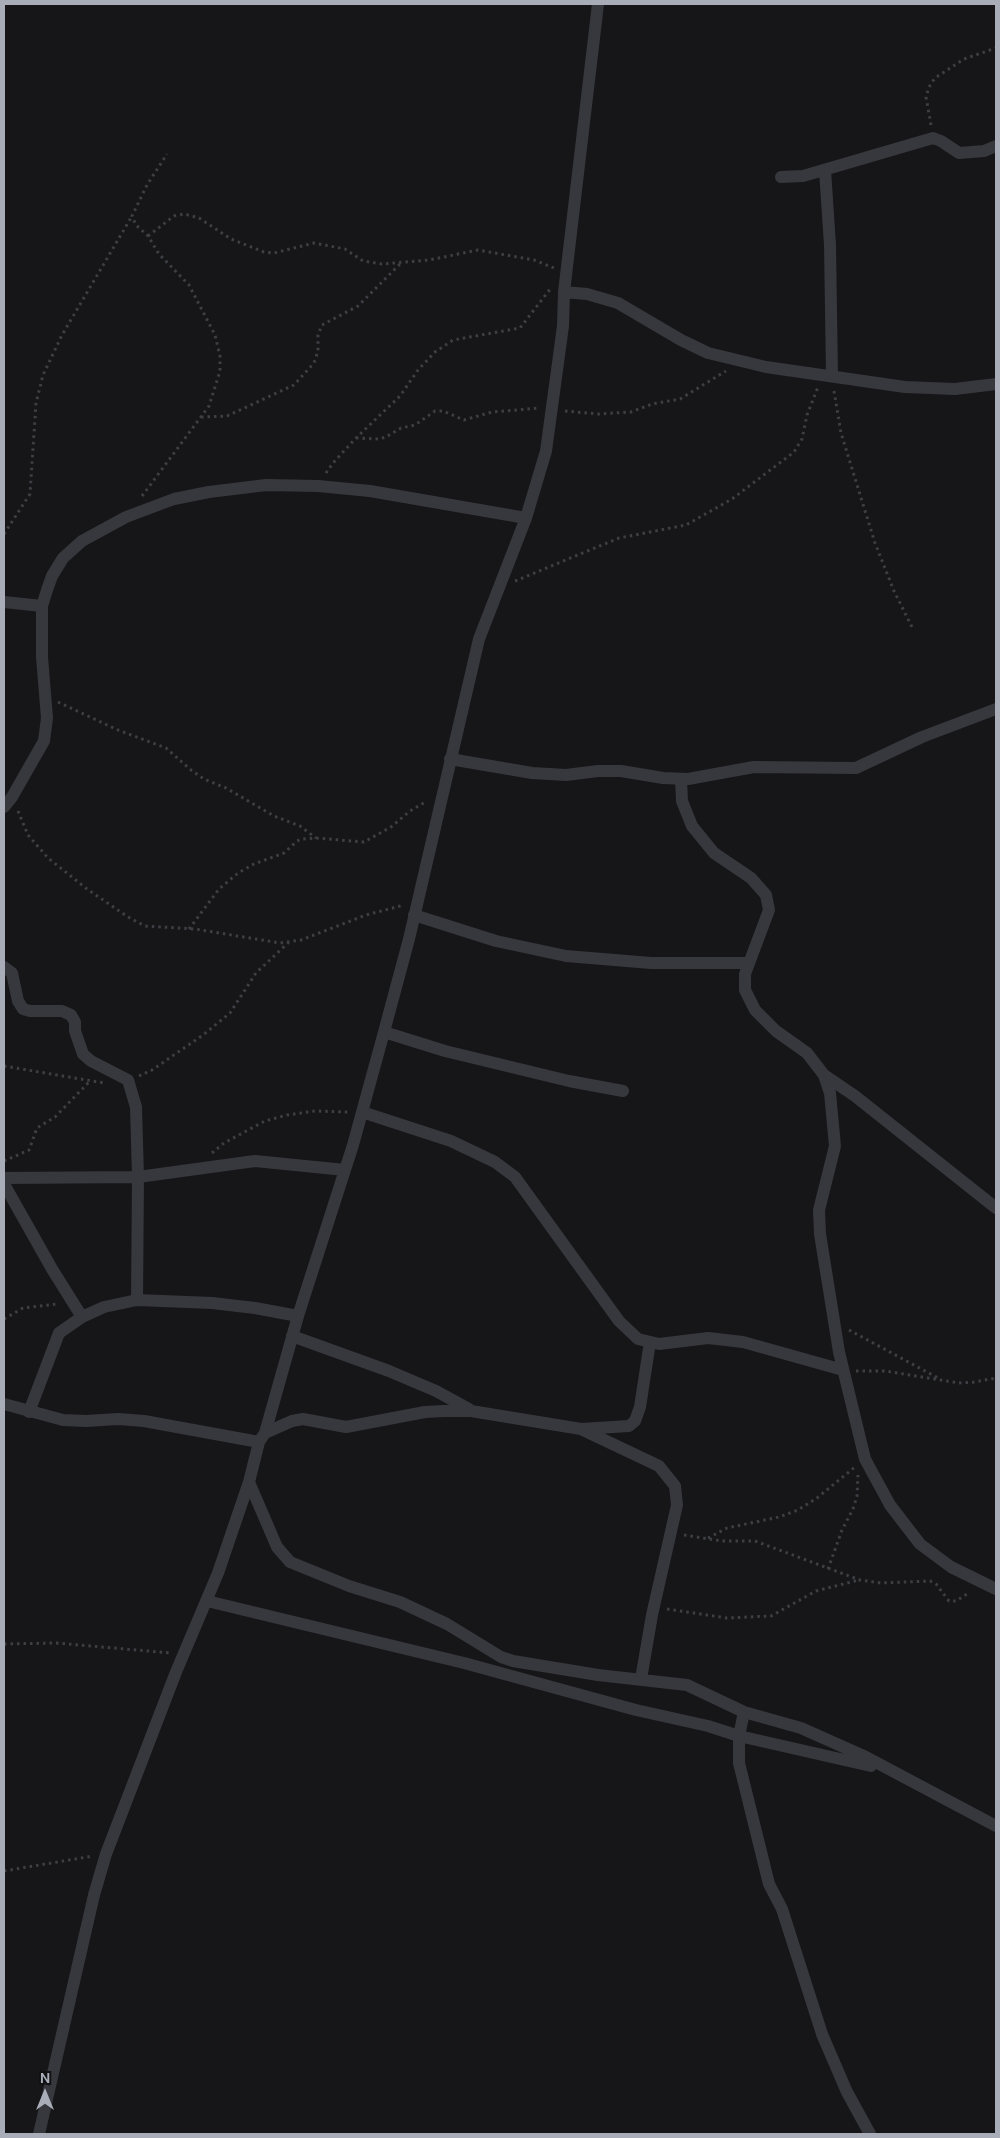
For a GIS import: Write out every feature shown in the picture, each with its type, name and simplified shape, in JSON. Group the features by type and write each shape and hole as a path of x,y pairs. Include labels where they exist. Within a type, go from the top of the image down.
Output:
{"street":[{"path":"39,2134 94,1895 106,1854 184,1654 218,1573 249,1482 298,1316 345,1170 384,1032 414,915 479,639 526,518 546,451 564,326 564,292 569,265 598,4"},
{"path":"781,177 803,176 933,138 959,154 984,151 996,146"},
{"path":"825,170 830,245 828,375"},
{"path":"564,292 587,294 618,303 681,340 708,353 750,363 905,387 956,389 996,384"},
{"path":"4,807 12,797 44,741 47,718 42,657 42,606 52,576 64,558 82,540 126,516 174,499 208,492 266,485 318,486 430,500 526,518"},
{"path":"4,602 42,606"},
{"path":"450,760 566,775 598,771 621,771 681,779 754,767 856,768 922,737 996,709"},
{"path":"681,779 682,801 692,826 714,853 750,878 766,895 769,910 745,974 745,990 755,1010 776,1031 807,1053 824,1075 855,1096 996,1208"},
{"path":"414,915 496,941 566,956 651,963 748,963"},
{"path":"4,967 12,972 18,1001 23,1009 30,1011 62,1011 71,1015 75,1022 75,1031 84,1054 91,1061 128,1080 136,1107 138,1300"},
{"path":"384,1032 445,1051 568,1081 623,1091"},
{"path":"824,1075 830,1093 835,1146 819,1210 820,1234 843,1370 865,1459 890,1505 920,1544 951,1567 994,1588"},
{"path":"362,1112 452,1141 495,1162 515,1177 619,1321 638,1339 659,1344 708,1338 743,1342 843,1370"},
{"path":"4,1178 138,1177 255,1161 345,1170"},
{"path":"4,1184 82,1317"},
{"path":"29,1412 60,1333 82,1317 104,1307 138,1300 212,1303 298,1316"},
{"path":"292,1336 389,1371 436,1391 471,1411"},
{"path":"4,1404 63,1420 118,1419 144,1421 262,1437 292,1421 303,1419 346,1427 425,1412 471,1411 580,1429 621,1427 629,1426 635,1421 644,1385 650,1342"},
{"path":"580,1429 659,1466 675,1486 677,1505 672,1534 654,1606 641,1679"},
{"path":"249,1482 277,1546 290,1562 349,1586 400,1602 447,1624 513,1661 598,1675 687,1685 744,1712 801,1728 890,1770 996,1826"},
{"path":"207,1601 464,1664 636,1710 708,1726 739,1736 890,1770"},
{"path":"744,1712 739,1736 739,1763 769,1884 782,1908 822,2034 851,2101 870,2134"}],"path":[{"path":"937,140 928,120 926,97 929,87 935,78 964,59 996,48"},
{"path":"4,534 30,494 36,403 43,375 62,335 132,216 147,185 167,154"},
{"path":"148,236 174,216 184,214 199,218 231,239 264,252 274,253 314,243 345,249 363,261 382,264 401,263 478,250 534,260 563,272 569,265"},
{"path":"126,516 201,418 208,406 220,371 220,356 215,335 188,285 159,254 148,236 136,225 132,216"},
{"path":"201,418 227,416 294,385 314,363 318,351 318,335 322,325 358,306 401,263"},
{"path":"318,486 333,463 400,396 418,370 436,352 452,340 520,328 552,286"},
{"path":"356,438 378,439 386,437 401,428 415,425 435,411 444,411 464,420 492,412 529,408 552,408 576,414 631,412 652,404 662,404 680,399 727,371 750,363"},
{"path":"499,588 619,538 686,525 732,499 794,452 802,439 808,415 828,375"},
{"path":"828,375 841,433 875,543 894,591 913,629"},
{"path":"46,696 118,730 166,748 204,779 226,788 274,816 300,826 316,838"},
{"path":"189,929 219,889 238,873 254,864 284,853 302,838 364,842 391,827 410,811 442,792"},
{"path":"12,797 28,834 48,858 87,889 128,917 146,926 189,929 280,943 321,933 366,915 417,901"},
{"path":"4,1066 20,1067 100,1084 128,1080 152,1070 204,1035 230,1013 256,973 289,941"},
{"path":"4,1162 29,1150 37,1128 55,1117 89,1082"},
{"path":"210,1154 224,1143 265,1121 287,1115 315,1111 362,1112"},
{"path":"4,1319 23,1308 74,1303"},
{"path":"834,1316 858,1336 878,1344 942,1380"},
{"path":"843,1370 886,1371 942,1380 974,1382 996,1378"},
{"path":"706,1539 727,1528 779,1517 798,1510 859,1463 857,1496 828,1569"},
{"path":"672,1534 722,1542 755,1541 860,1580 881,1583 930,1581 936,1584 949,1601 956,1601 966,1593 994,1588"},
{"path":"654,1606 727,1618 770,1616 816,1591 860,1580"},
{"path":"4,1644 56,1643 184,1654"},
{"path":"4,1871 106,1854"}]}
